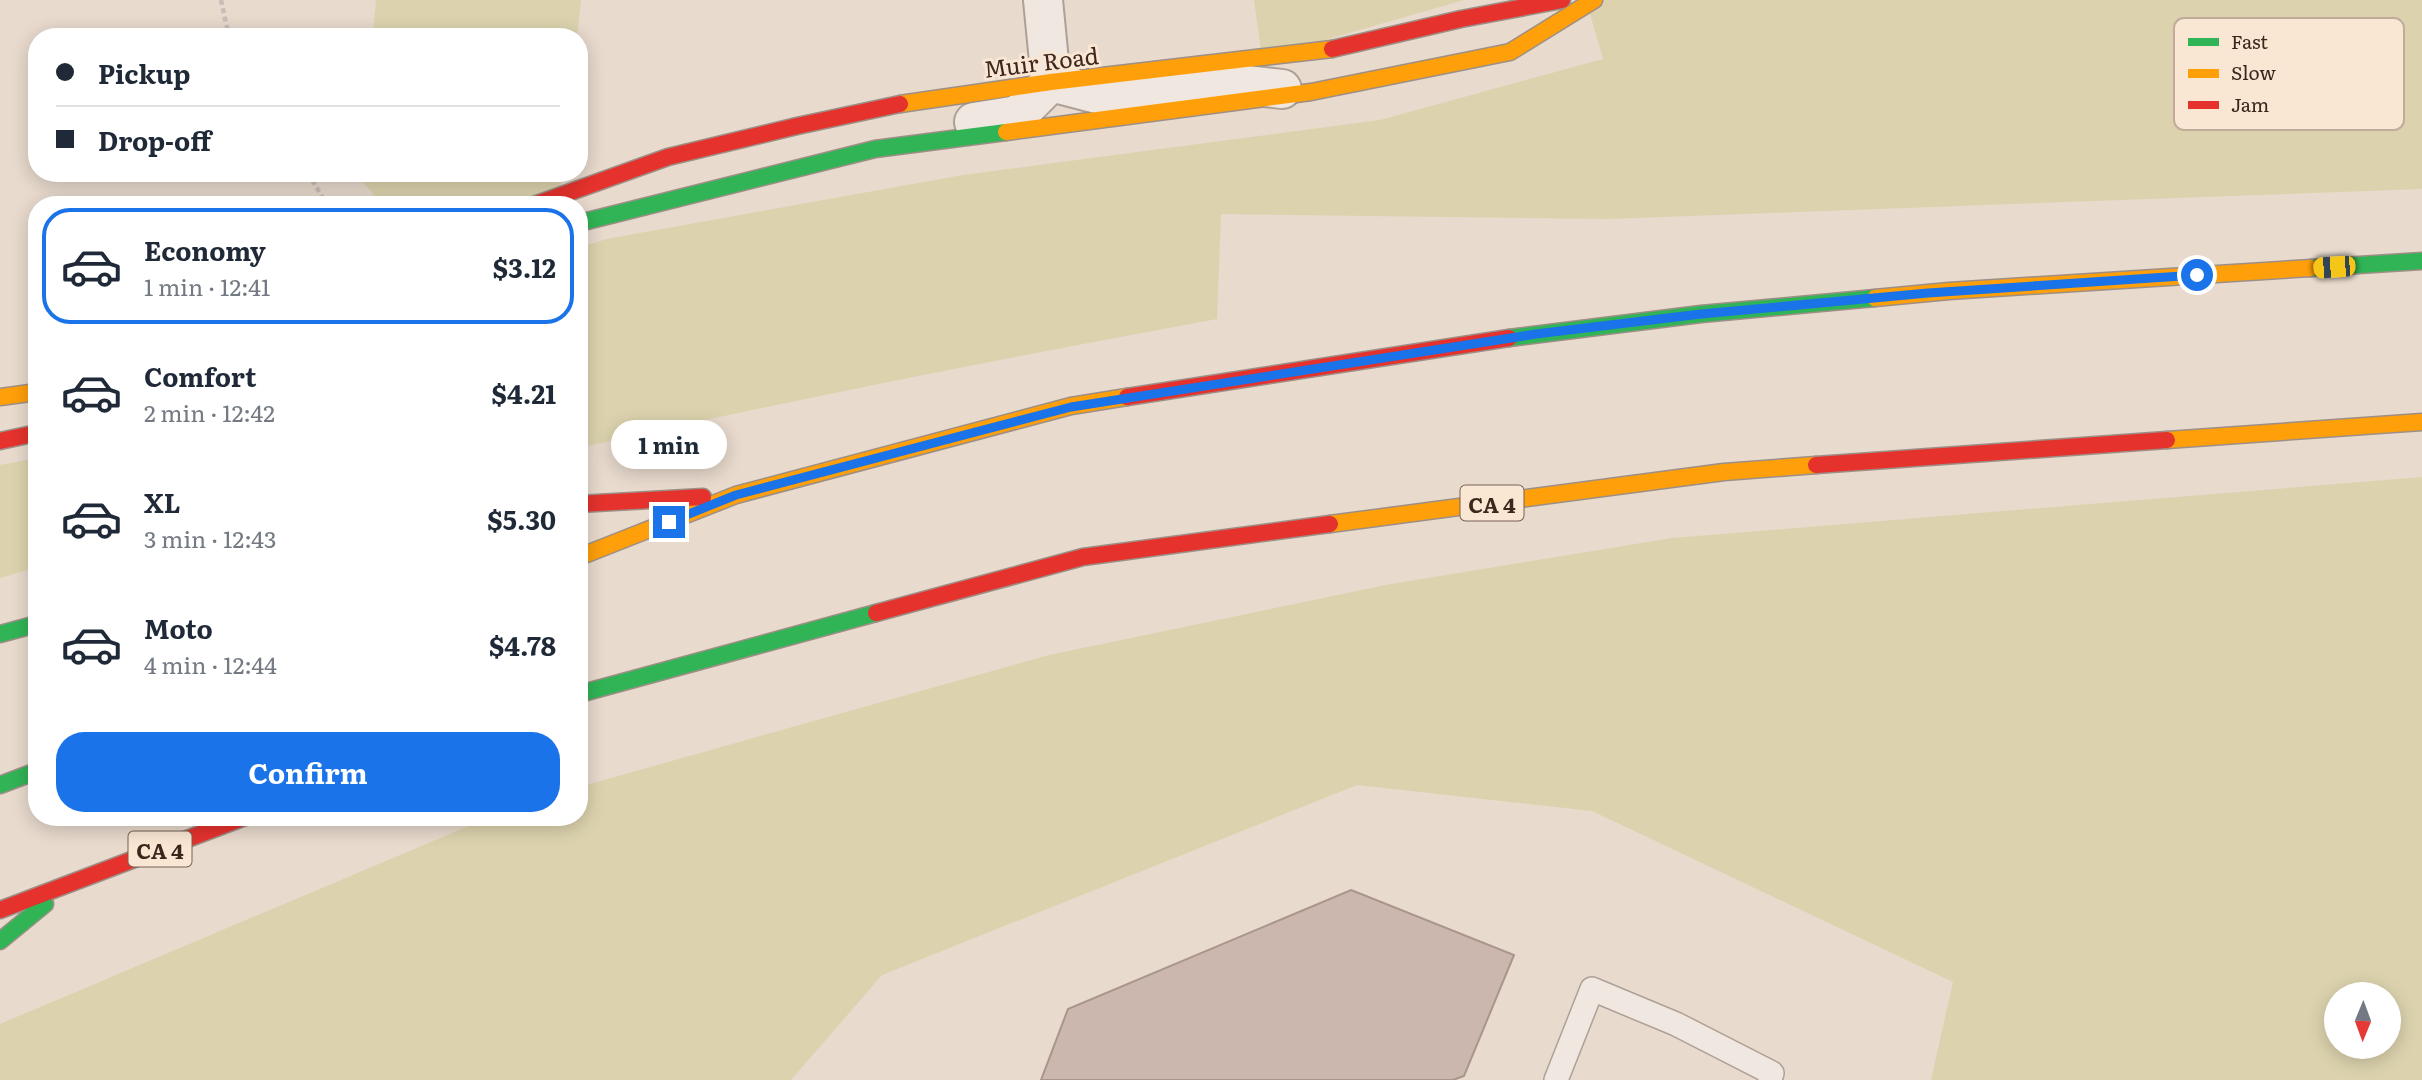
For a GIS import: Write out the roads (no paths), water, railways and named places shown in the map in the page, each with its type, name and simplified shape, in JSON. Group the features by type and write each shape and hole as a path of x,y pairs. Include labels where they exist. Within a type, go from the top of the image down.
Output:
{"main road":[{"name":"Muir Road","path":"559,196 668,157 912,102 1051,82 1341,48 1461,19 1562,0"},
{"path":"588,221 875,149 1311,92 1510,52 1594,0"},
{"path":"588,553 736,495 1071,407 1536,334 1728,311 1865,298 2422,261"},
{"path":"0,397 28,393"},
{"name":"CA 4","path":"588,692 1083,557 1724,472 2422,422"},
{"path":"0,441 28,435"},
{"path":"588,503 736,495"},
{"path":"0,634 28,626"},
{"path":"0,785 28,774"},
{"name":"CA 4","path":"0,910 221,826"},
{"path":"0,941 74,881"}],"street":[{"path":"1042,0 1051,82"},
{"path":"1051,82 1108,96 1228,83 1311,92"},
{"path":"875,149 942,127 1018,114 1051,82"}],"lane":[{"path":"1556,1080 1592,989 1676,1024 1772,1073 1770,1080"}]}
